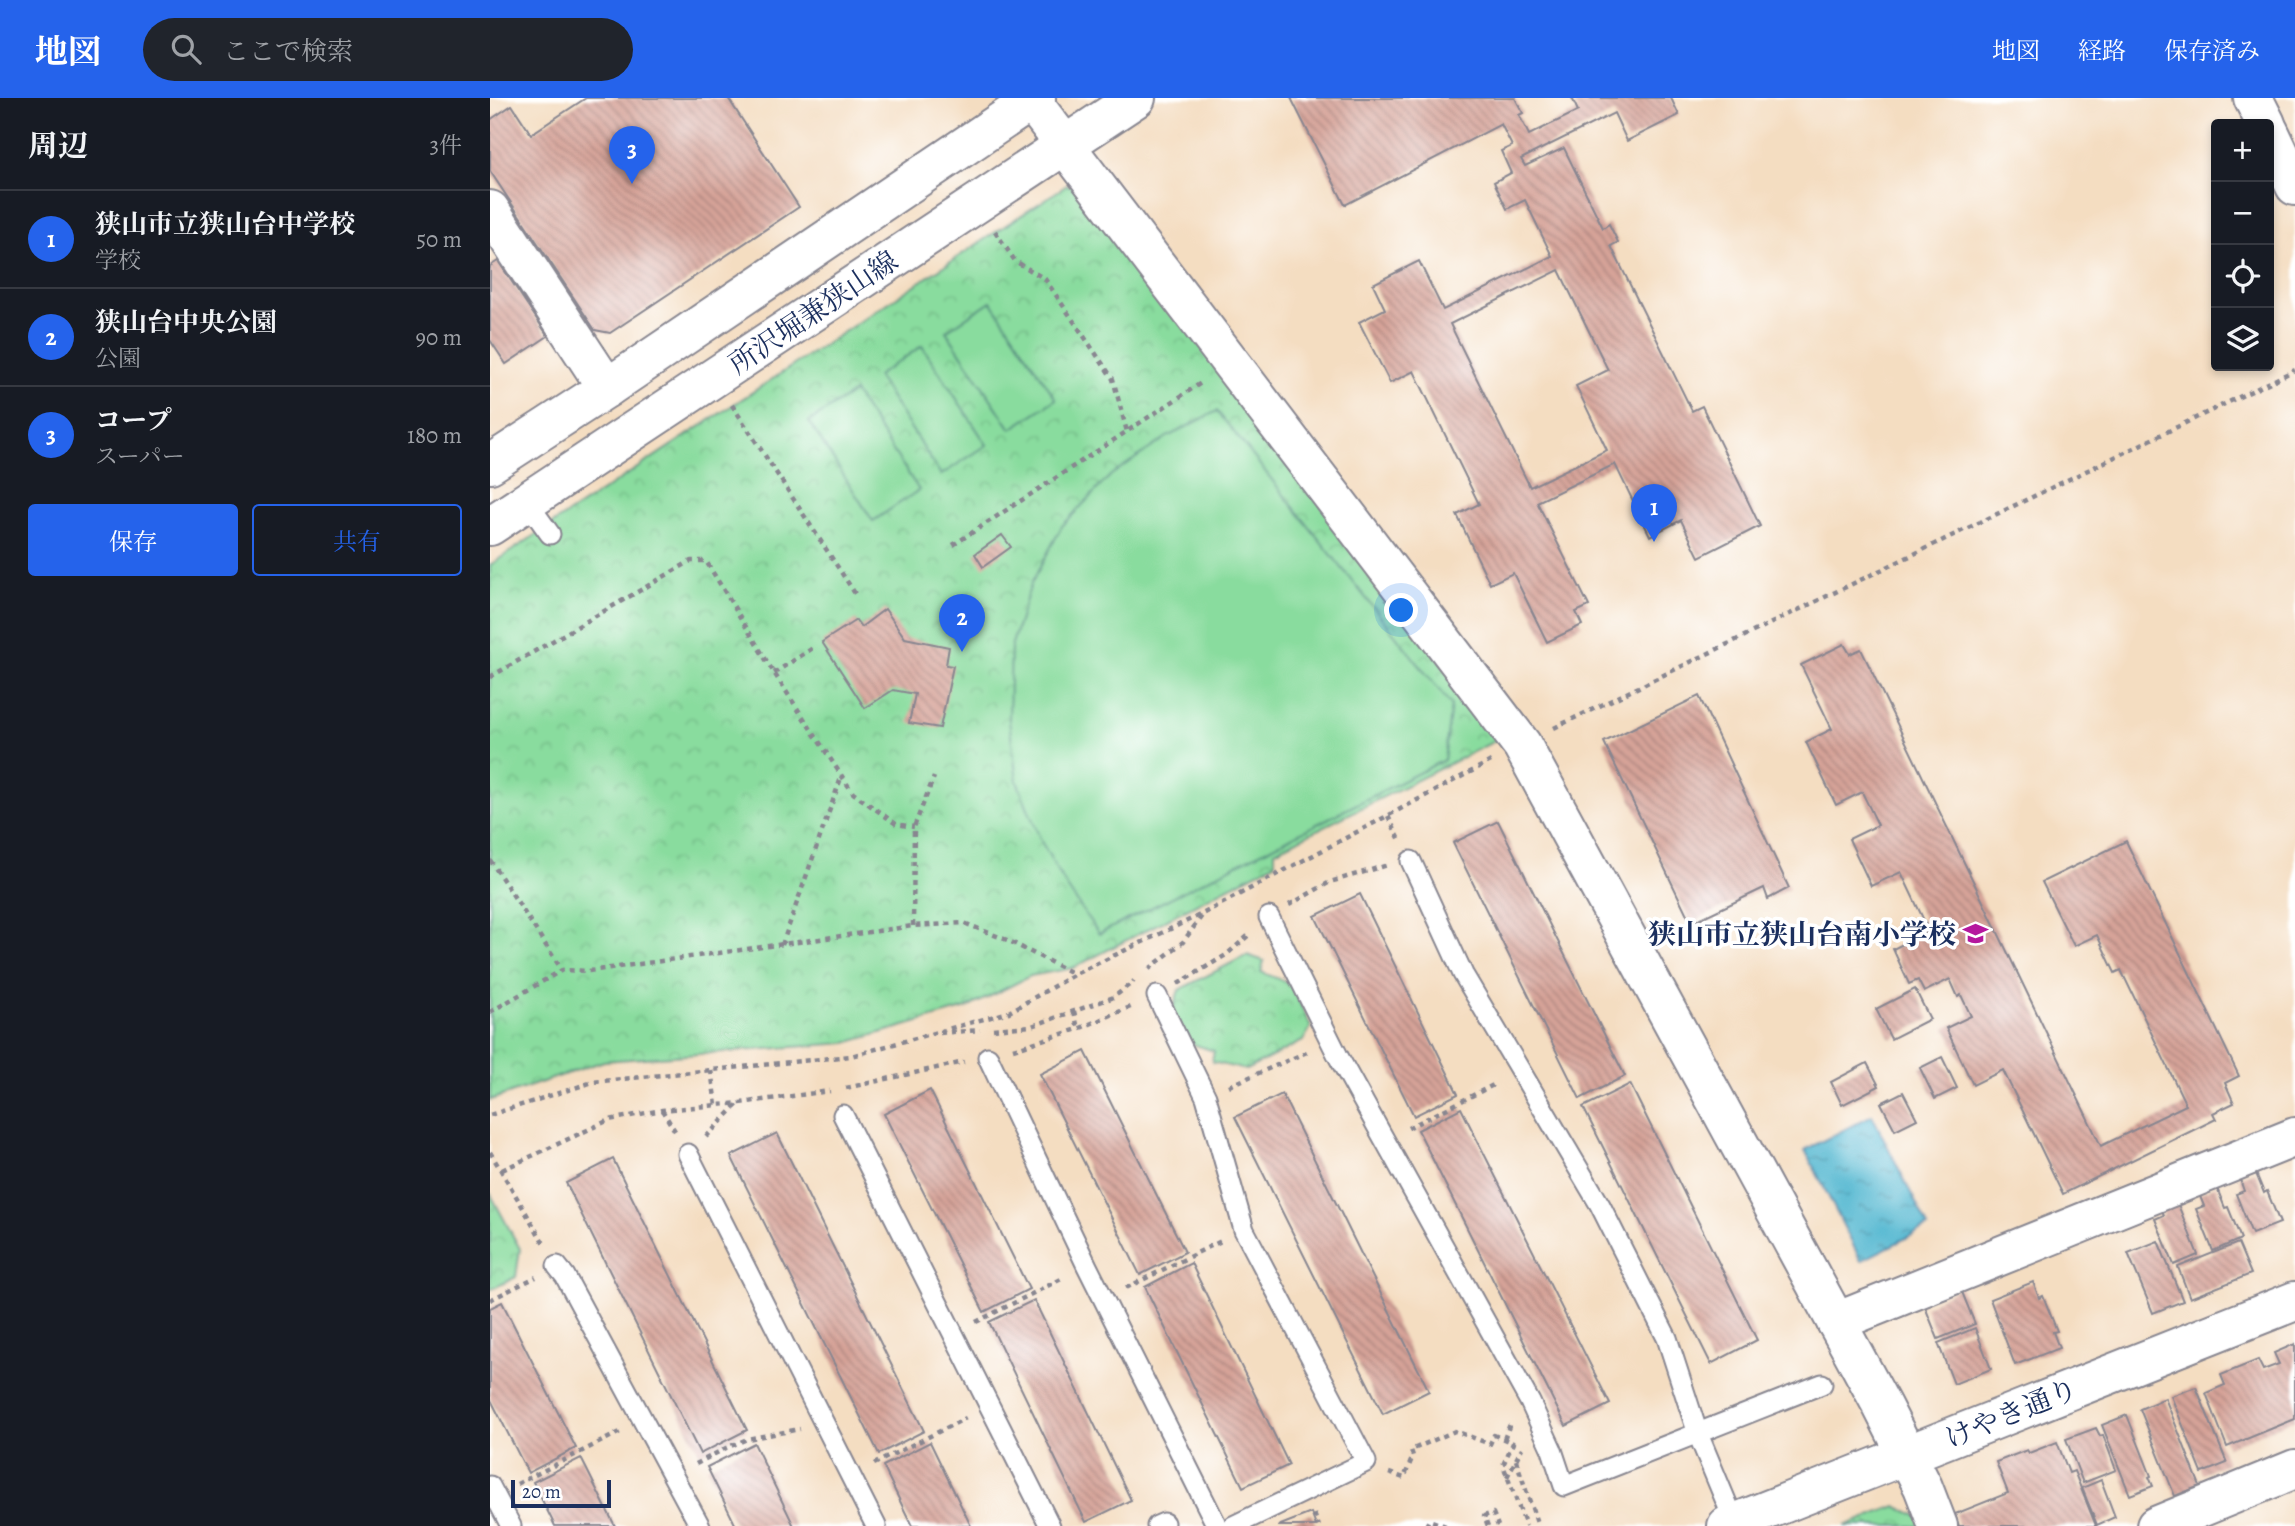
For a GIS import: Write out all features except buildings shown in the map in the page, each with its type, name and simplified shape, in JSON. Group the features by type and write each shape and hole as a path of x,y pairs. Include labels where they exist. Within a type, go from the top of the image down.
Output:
{"street":[{"name":"所沢堀兼狭山線","path":"490,526 1136,98"},
{"path":"2253,98 2264,119"},
{"name":"所沢堀兼狭山線","path":"490,464 607,388 1032,99"},
{"path":"1032,99 1522,745 1836,1322 1923,1487 1938,1526"},
{"path":"2274,142 2295,186"},
{"path":"490,210 607,388"},
{"path":"1836,1322 2295,1137"},
{"name":"けやき通り","path":"1731,1525 2295,1301"},
{"path":"2173,1523 2295,1469"}],"lane":[{"path":"527,502 550,534"},
{"path":"1411,861 1463,974 1600,1205 1667,1338 1731,1525"},
{"path":"1269,917 1331,1041 1530,1402 1552,1450 1564,1486 1822,1384"},
{"path":"1157,996 1206,1097 1244,1230 1366,1462 1233,1526"},
{"path":"988,1057 1087,1266 1217,1526"},
{"path":"843,1115 1050,1526"},
{"path":"688,1154 877,1526"},
{"path":"557,1266 565,1276 700,1526"},
{"path":"492,1491 511,1526"}],"path":[{"path":"991,225 1015,261 1045,279 1113,379 1127,432"},
{"path":"1551,730 2295,370"},
{"path":"953,545 1206,380"},
{"path":"725,396 856,595"},
{"path":"490,677 691,561 706,561 774,673 853,793 895,824 914,827"},
{"path":"774,673 813,648"},
{"path":"490,1115 593,1082 851,1056 1009,1012 1075,974 1204,913 1501,756"},
{"path":"782,945 842,775"},
{"path":"913,926 914,827 934,777"},
{"path":"490,860 562,970"},
{"path":"502,1170 609,1120 662,1110 825,1092 988,1057 1078,1028 1157,996 1226,955 1269,917 1330,882 1380,866 1411,861"},
{"path":"929,1034 1032,1026 1114,997 1183,942 1204,913"},
{"path":"490,1012 562,970 589,971 913,926 964,923 1007,940 1075,974"},
{"path":"1074,1011 1078,1028"},
{"path":"1206,1097 1331,1041"},
{"path":"711,1070 716,1105"},
{"path":"1386,1140 1521,1071"},
{"path":"490,1152 557,1266 490,1300"},
{"path":"1104,1299 1244,1230"},
{"path":"953,1333 1087,1266"},
{"path":"851,1476 990,1406"},
{"path":"492,1491 643,1420"},
{"path":"673,1476 747,1439 825,1424"},
{"path":"1385,1472 1404,1478 1413,1456 1411,1450 1455,1431 1490,1444 1494,1435 1513,1443 1503,1465 1526,1526"},
{"path":"1516,1461 1538,1526"},
{"path":"1310,1505 1319,1526"},
{"path":"1488,1526 1484,1516 1493,1513 1498,1526"},
{"path":"1428,1523 1437,1526"},
{"path":"1428,1523 1446,1526"}],"green space":[{"path":"1067,185 1082,189 1499,739 1275,851 1275,863 1073,968 1030,976 967,1008 846,1043 604,1061 490,1100 490,565"},
{"path":"991,301 1056,399 1011,429 946,331"},
{"path":"922,346 987,445 941,475 877,376"},
{"path":"854,392 919,490 873,521 809,422"},
{"path":"1217,411 1451,705 1444,760 1099,934 1068,889 1041,841 1017,781 1009,720 1011,647 1031,584 1062,526 1111,475 1167,437"},
{"path":"1247,955 1264,961 1261,972 1291,984 1311,1027 1303,1041 1246,1070 1212,1062 1214,1051 1183,1041 1171,1015 1179,990"},
{"path":"490,1193 520,1249 516,1277 490,1290"},
{"path":"1896,1506 1918,1516 1922,1526 1845,1526"}],"water":[{"path":"1872,1115 1928,1227 1861,1261 1805,1150"}],"place":[{"name":"コープ","path":"632,184"},
{"name":"狭山市立狭山台中学校","path":"1654,542"},
{"name":"狭山台中央公園","path":"962,652"},
{"name":"狭山市立狭山台南小学校","path":"1976,934"}]}
